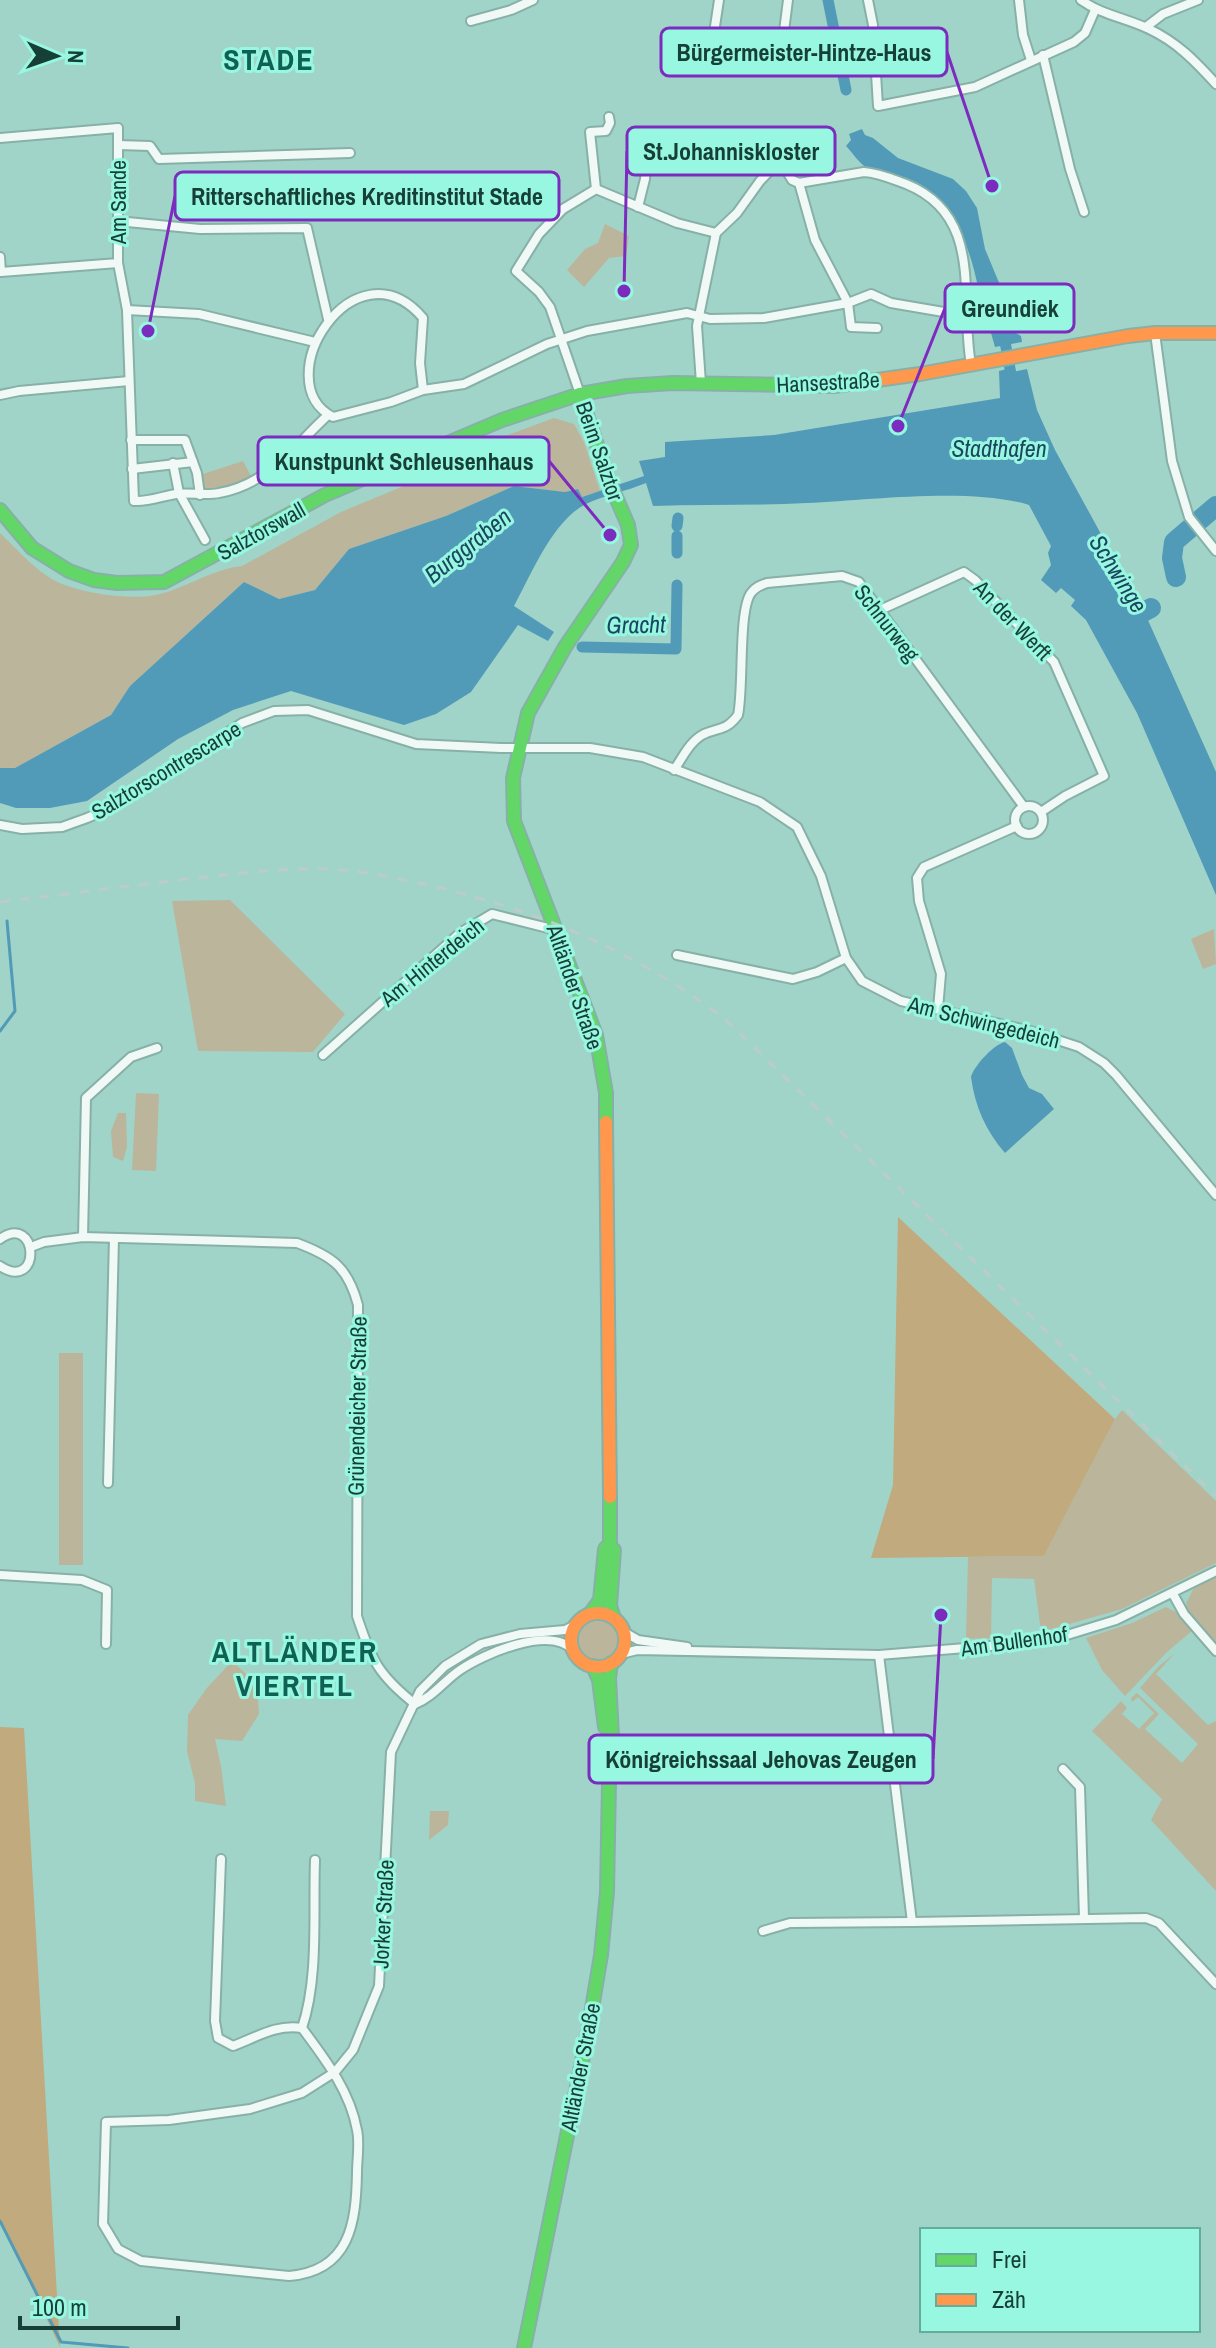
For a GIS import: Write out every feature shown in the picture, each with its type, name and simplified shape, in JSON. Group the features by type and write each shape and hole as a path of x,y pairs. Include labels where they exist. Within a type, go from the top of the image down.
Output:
{"main road":[{"name":"Hansestraße","path":"580,394 627,386 701,383 834,386 1155,333 1216,333"},
{"name":"Beim Salztor","path":"580,394 631,537 631,545 623,562"},
{"name":"Salztorswall","path":"0,510 32,548 69,571 94,580 117,583 164,582 325,495 502,420 580,394"},
{"name":"Altländer Straße","path":"614,1618 610,1606 614,1549 610,1544 606,1093 596,1035 514,821 513,778 528,713 565,647 623,562"},
{"name":"Altländer Straße","path":"590,1614 600,1602 605,1549 610,1544"},
{"path":"602,1613 614,1618 624,1632 625,1641 616,1659 593,1666 581,1660 573,1650 571,1640 575,1625 590,1614 602,1613"},
{"name":"Altländer Straße","path":"609,1782 613,1756 609,1678 616,1659"},
{"name":"Altländer Straße","path":"524,2348 599,1970 607,1892 609,1782 602,1692 593,1666"}],"street":[{"path":"471,21 511,10 533,0"},
{"path":"719,0 709,66 783,39 788,0"},
{"path":"868,0 873,25 878,106 975,87 1074,42 1085,33 1095,10"},
{"path":"1081,0 1095,10 1146,27 1167,38 1216,84"},
{"path":"1146,27 1163,14 1198,0"},
{"path":"1019,4 1023,35 1031,60"},
{"path":"1043,55 1070,169 1084,212"},
{"path":"609,117 606,131 590,132 596,189 677,223 716,233"},
{"name":"Am Sande","path":"0,138 118,128 118,263 1,272 0,257"},
{"path":"638,207 647,168 648,143"},
{"path":"118,145 150,146 159,159 350,153"},
{"path":"701,383 698,316 716,233 737,213 780,160 792,180 799,183 864,172 882,175 915,188 933,199 947,213 964,261 968,287 967,344 971,365"},
{"path":"799,183 815,240 848,303 851,327 877,328"},
{"name":"Beim Salztor","path":"580,394 550,307 516,271 539,234 563,209 596,189"},
{"path":"117,221 200,229 307,228 328,319"},
{"path":"118,263 127,310 134,501 144,502 179,493 200,495 240,487 268,472 328,415"},
{"path":"423,390 420,363 423,318 409,305 384,292 356,300 328,319 315,342 310,365 311,387 319,404 333,417 423,390 464,384 561,338 687,313 710,319 764,318 848,303 871,294 891,303 967,316"},
{"path":"127,310 199,314 315,342"},
{"path":"1155,333 1172,461 1189,517 1216,551"},
{"path":"0,395 129,381"},
{"path":"131,440 185,440 200,495"},
{"path":"132,469 193,462"},
{"path":"173,463 179,493 205,540"},
{"name":"An der Werft","path":"880,610 964,572 1054,662 1104,776 1041,812"},
{"name":"Schnurweg","path":"674,770 692,744 705,734 722,730 738,715 747,600 758,586 798,579 851,577 859,582 1024,807"},
{"name":"Salztorscontrescarpe","path":"0,825 22,829 62,827 87,818 115,806 242,723 274,711 308,710 416,744 518,748"},
{"name":"Am Schwingedeich","path":"518,748 617,751 643,757 760,802 797,827 821,876 846,958 862,981 882,994 901,1001 1030,1031 1079,1047 1104,1063 1144,1106 1216,1195"},
{"path":"1024,807 1034,807 1041,812 1043,825 1037,832 1025,834 1017,826 1017,813 1024,807"},
{"path":"938,1009 941,974 919,901 917,878 924,867 1017,826"},
{"name":"Am Hinterdeich","path":"323,1055 460,933 492,914 556,930"},
{"path":"677,955 793,979 846,958"},
{"path":"83,1237 86,1098 131,1057 157,1048"},
{"path":"1,1237 11,1233 22,1236 31,1247 31,1259 24,1268 13,1272 1,1269"},
{"name":"Grünendeicher Straße","path":"31,1247 44,1242 83,1237 297,1243 325,1253 352,1282 358,1305 357,1616 372,1660 396,1689 415,1704"},
{"path":"108,1483 114,1238"},
{"name":"Am Bullenhof","path":"616,1659 630,1650 879,1655 1047,1639 1116,1620 1216,1571"},
{"path":"0,1575 82,1580 107,1590 106,1644"},
{"path":"1173,1594 1184,1614 1216,1651"},
{"name":"Jorker Straße","path":"335,2072 358,2131 356,2213 342,2248 328,2263 308,2274 289,2276 141,2261 118,2249 103,2224 106,2122 169,2120 250,2109 302,2093 335,2072 353,2050 379,1986 391,1752 420,1691 434,1676 475,1647 507,1637 565,1630 575,1625"},
{"name":"Am Bullenhof","path":"624,1632 638,1640 703,1650"},
{"path":"415,1704 427,1700 466,1666 512,1645 558,1641 573,1650"},
{"path":"879,1655 912,1922"},
{"path":"1063,1769 1080,1787 1084,1918"},
{"path":"221,1859 215,2021 218,2038 233,2046 272,2029 288,2026 302,2028 335,2072"},
{"path":"302,2028 311,1985 315,1860"},
{"path":"763,1931 790,1923 1146,1918 1159,1923 1216,1984"}],"shaded area":[{"path":"605,224 629,236 626,256 609,258 584,287 567,270 585,249 598,243"},
{"path":"554,418 574,424 584,442 600,491 581,497 578,489 565,492 514,486 446,516 349,549 315,590 279,599 244,582 130,686 111,715 15,768 0,768 0,533 37,568 62,584 111,595 137,597 160,594 242,566 341,512 430,475 427,465"},
{"path":"243,461 251,476 233,485 206,491 203,488 203,474"},
{"path":"230,900 345,1014 313,1052 198,1051 172,901"},
{"path":"1214,929 1216,964 1203,969 1191,939"},
{"path":"136,1093 159,1094 156,1171 132,1170"},
{"path":"118,1113 126,1113 127,1147 123,1161 113,1157 111,1131"},
{"path":"898,1217 1115,1419 1044,1556 871,1558 893,1485"},
{"path":"59,1353 83,1353 83,1565 59,1565"},
{"path":"1122,1410 1216,1501 1216,1563 1122,1609 1041,1632 1034,1579 992,1578 991,1638 966,1639 968,1557 1044,1556"},
{"path":"1216,1577 1216,1645 1189,1614 1186,1603 1194,1588"},
{"path":"1166,1607 1176,1612 1192,1631 1125,1696 1102,1670 1086,1638 1132,1623"},
{"path":"598,1621 611,1627 617,1640 611,1653 598,1659 585,1653 579,1640 585,1627"},
{"path":"1175,1653 1156,1674 1208,1725 1216,1721 1216,1891 1151,1820 1162,1799 1092,1731 1121,1701 1127,1708 1122,1714 1139,1729 1154,1713 1138,1697 1132,1702 1131,1698 1137,1693 1159,1714 1145,1729 1182,1763 1198,1744 1140,1688"},
{"path":"232,1661 257,1684 259,1714 242,1741 215,1739 226,1806 195,1801 195,1783 187,1751 188,1715 206,1689"},
{"path":"0,1727 24,1728 60,2347 0,2220"},
{"path":"430,1811 449,1811 448,1825 429,1840"}],"water":[{"path":"862,129 865,135 898,158 953,179 966,191 977,208 985,249 1022,342 995,347 987,319 984,320 971,259 954,219 927,189 909,179 868,168 859,161 846,146 851,140 849,134"},
{"path":"1007,369 1008,373 1027,369 1037,410 1055,450 1147,618 1216,772 1216,895 1137,713 1086,620 1071,606 1075,600 1061,588 1056,593 1041,580 1051,565 1048,553 1051,546 1029,505 979,497 920,496 788,504 653,506 646,483 586,504 563,522 544,549 514,606 554,632 548,641 518,625 471,692 436,714 404,725 291,691 233,710 178,739 87,801 50,808 16,808 0,803 0,768 15,768 111,715 130,686 244,582 279,599 315,590 349,549 446,516 514,486 565,492 578,489 582,497 644,476 639,461 665,457 665,442 774,435 1000,398 999,371"},
{"path":"1005,1042 1012,1048 1029,1088 1042,1094 1054,1109 1005,1153 982,1118 971,1077 985,1056"}],"waterway":[{"path":"828,0 846,90"},
{"name":"Schwinge","path":"1003,331 1013,385"},
{"path":"1176,577 1172,558 1174,542 1216,506"},
{"name":"Gracht","path":"677,526 678,518"},
{"name":"Gracht","path":"677,536 677,553"},
{"name":"Gracht","path":"582,647 676,649 677,585"},
{"path":"1121,624 1151,608"},
{"path":"0,1031 15,1011 7,921"},
{"path":"0,2221 61,2342 128,2348"}],"railway":[{"path":"0,902 252,872 344,870 472,896 550,922 624,955 694,997 727,1021 1216,1496"}],"traffic: fast":[{"path":"0,510 32,548 69,571 94,580 117,583 164,582 325,495 502,420 580,394 627,386 673,383 801,385"},
{"path":"580,394 609,481 628,525 631,545 623,562 565,647 528,713 513,778 514,821 596,1035 606,1093 606,1122"},
{"path":"590,1614 600,1600 605,1549 610,1544 610,1497"},
{"path":"614,1550 610,1606 614,1618"},
{"path":"524,2348 601,1955 607,1892 609,1782 613,1756 611,1663"},
{"path":"593,1666 599,1680 605,1727"}],"traffic: slow":[{"path":"801,385 834,386 920,374 1128,336 1216,333"},
{"path":"606,1122 610,1497"},
{"path":"598,1613 617,1621 625,1640 617,1659 598,1667 579,1659 571,1640 579,1621 598,1613"}],"place":[{"name":"Bürgermeister-Hintze-Haus","path":"992,186"},
{"name":"St.Johanniskloster","path":"624,291"},
{"name":"Ritterschaftliches Kreditinstitut Stade","path":"148,331"},
{"name":"Greundiek","path":"898,426"},
{"name":"Kunstpunkt Schleusenhaus","path":"610,535"},
{"name":"Königreichssaal Jehovas Zeugen","path":"941,1615"}],"district":[{"name":"STADE","path":"269,60"},
{"name":"ALTLÄNDER VIERTEL","path":"295,1669"}],"water label":[{"name":"Stadthafen","path":"999,449"},
{"name":"Burggraben","path":"468,546"}]}
